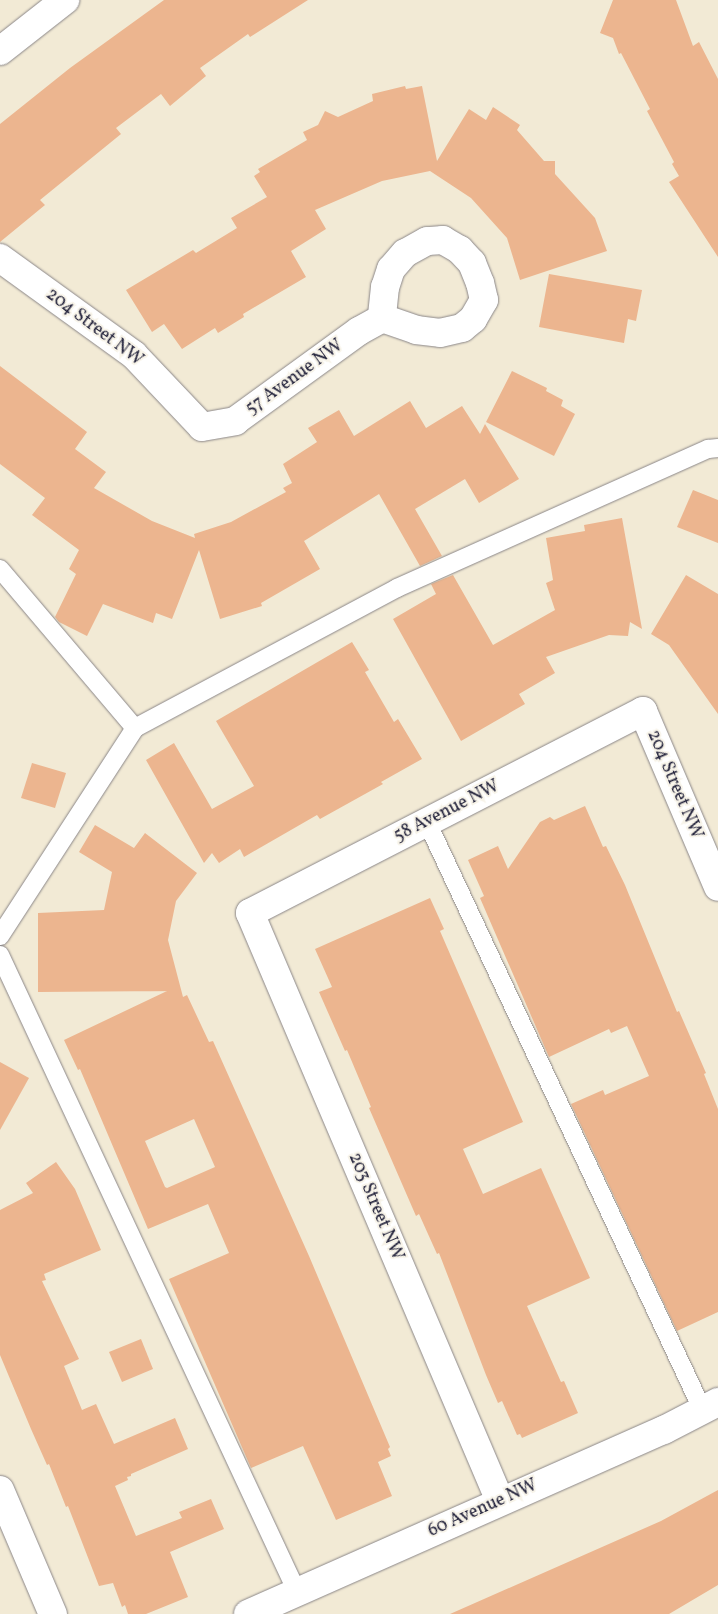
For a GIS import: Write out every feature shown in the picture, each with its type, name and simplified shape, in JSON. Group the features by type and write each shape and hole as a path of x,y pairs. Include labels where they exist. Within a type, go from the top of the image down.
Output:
{"street":[{"path":"0,51 66,0"},
{"name":"204 Street NW","path":"0,258 134,355 202,427"},
{"name":"57 Avenue NW","path":"202,427 235,421 359,331 382,318"},
{"name":"204 Street NW","path":"643,710 718,886"},
{"name":"58 Avenue NW","path":"250,913 643,710"},
{"name":"203 Street NW","path":"250,913 500,1501"},
{"name":"60 Avenue NW","path":"248,1614 711,1407"},
{"path":"0,1490 53,1614"}],"lane":[{"path":"0,936 135,728 397,588 708,450 718,448"},
{"path":"0,569 135,728"},
{"path":"427,822 711,1407"},
{"path":"0,955 297,1592"}],"building":[{"path":"164,0 308,0 250,37 248,34 200,68 206,76 170,106 161,94 116,128 121,134 40,200 45,205 0,242 0,124 70,68"},
{"path":"613,0 676,0 693,46 699,42 718,79 718,257 669,182 679,176 672,164 674,162 647,111 650,109 621,53 619,54 613,38 600,33"},
{"path":"405,86 406,89 422,86 437,161 469,109 486,120 493,107 520,125 517,130 544,161 555,161 555,174 595,218 607,251 520,280 507,238 471,198 430,171 382,181 315,210 326,229 291,251 306,277 243,314 244,317 218,333 215,328 182,349 164,324 152,332 126,290 193,250 196,253 237,228 231,218 267,197 254,176 260,172 258,169 307,140 303,132 318,125 325,111 338,117 373,101 372,94"},
{"path":"549,274 642,290 636,321 628,319 624,343 539,327"},
{"path":"0,366 87,432 75,449 106,472 94,488 152,521 195,538 194,534 231,522 286,492 283,488 292,483 283,464 317,442 308,428 339,410 354,436 410,401 426,428 462,406 480,434 485,424 519,479 479,503 465,479 415,509 442,556 420,566 379,494 304,541 320,569 261,603 262,606 220,619 199,550 172,619 156,613 153,623 103,604 87,636 59,622 55,617 76,574 69,569 79,550 32,515 45,498 0,464"},
{"path":"512,371 547,388 546,391 563,400 561,406 575,414 554,456 486,422"},
{"path":"693,490 718,500 718,543 677,527"},
{"path":"622,518 642,629 630,622 628,636 609,635 546,657 555,673 519,694 525,704 461,741 393,619 436,594 431,584 453,575 493,645 555,610 546,583 553,580 546,538 585,531 584,525"},
{"path":"686,575 718,594 718,714 669,645 651,634"},
{"path":"352,642 369,670 365,672 394,722 398,719 422,759 381,782 383,784 320,819 317,815 244,857 240,849 219,863 212,853 204,863 146,760 174,743 212,809 254,786 216,721"},
{"path":"32,763 66,773 55,808 21,798"},
{"path":"585,806 603,847 606,846 625,885 677,1012 679,1011 706,1073 704,1074 718,1109 718,1312 677,1331 571,1104 603,1090 605,1095 649,1076 627,1026 611,1033 609,1029 549,1057 480,898 484,896 468,860 498,846 508,869 540,822 550,817 554,820"},
{"path":"95,825 134,848 145,833 197,873 176,901 168,940 183,997 187,995 209,1042 213,1041 309,1256 390,1447 388,1449 391,1456 378,1462 392,1496 336,1520 303,1446 251,1468 169,1279 229,1253 208,1204 148,1229 80,1069 78,1070 64,1040 167,991 38,992 38,913 104,910 112,872 79,852","holes":["194,1119 215,1167 167,1188 145,1141"]},
{"path":"430,898 444,929 440,931 523,1122 463,1149 483,1194 541,1168 590,1278 527,1306 561,1382 564,1381 578,1413 522,1438 520,1434 517,1435 502,1401 498,1403 439,1253 437,1254 419,1214 416,1216 369,1108 371,1107 347,1050 345,1051 319,992 332,987 315,949"},
{"path":"0,1062 29,1078 0,1130"},
{"path":"56,1162 75,1189 101,1250 44,1274 46,1280 42,1281 79,1359 64,1366 82,1410 96,1404 114,1444 175,1418 188,1449 131,1474 131,1476 127,1477 128,1480 115,1486 136,1536 182,1518 179,1512 211,1499 224,1529 170,1552 188,1597 146,1614 128,1614 125,1605 122,1607 113,1583 99,1586 68,1506 66,1507 49,1464 47,1465 0,1355 0,1210 33,1193 26,1183"},
{"path":"141,1339 153,1369 122,1382 109,1352"},
{"path":"718,1490 718,1585 669,1614 450,1614 661,1521"}]}
